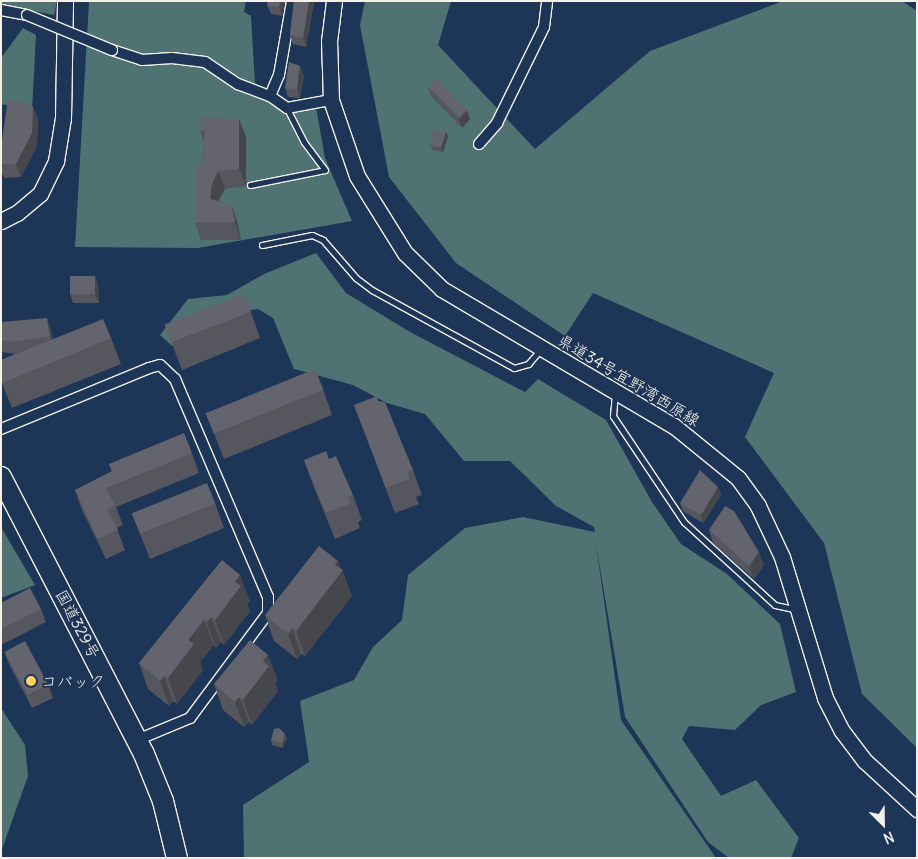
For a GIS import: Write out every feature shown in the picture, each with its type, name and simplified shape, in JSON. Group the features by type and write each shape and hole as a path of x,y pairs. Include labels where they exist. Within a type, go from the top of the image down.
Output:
{"highway":[{"name":"国道329号","path":"1,477 137,740 163,801 177,858"}],"main road":[{"path":"1,221 40,194 56,161 63,118 65,1"},
{"name":"県道34号宜野湾西原線","path":"334,1 329,40 331,100 357,176 405,253 442,289 674,426 738,478 770,529 825,698 842,732 865,761 917,808"}],"street":[{"path":"270,96 278,75 292,1"},
{"path":"479,144 497,123 544,27 547,1"},
{"path":"1,10 27,15 112,50 142,60 172,58 206,62 238,84 270,96 286,108 331,100"},
{"path":"1,429 149,368 160,365 175,378 268,597 268,614 190,718 137,740"}],"lane":[{"path":"250,185 325,170 304,142 286,108"},
{"path":"262,245 312,235 323,240 356,278 372,290 514,368 528,364 541,348"},
{"path":"616,391 613,416 684,522 776,605 797,610"}],"green space":[{"path":"1,1 57,1 54,15 1,5"},
{"path":"246,1 244,12 251,16 255,83 285,102 316,107 325,158 352,221 198,248 75,247 89,2"},
{"path":"365,1 451,1 438,45 535,149 650,51 783,1 902,1 917,11 917,748 862,694 824,543 745,437 774,373 593,293 565,336 456,263 389,177 360,25"},
{"path":"23,28 36,35 32,110 1,104 1,58"},
{"path":"316,253 346,293 410,332 525,392 538,379 606,420 652,502 681,544 727,574 780,624 796,692 761,705 735,730 689,726 682,739 721,796 756,780 799,838 791,858 729,858 708,842 625,717 596,544 621,720 716,858 244,858 243,805 309,762 300,701 354,680 373,647 402,620 408,575 465,528 523,517 595,532 594,527 556,506 510,461 464,461 425,414 387,403 353,385 294,369 273,318 258,309 204,315 172,346 160,335 188,299 227,295 264,274"},
{"path":"1,527 35,585 1,598"},
{"path":"1,708 25,745 28,776 1,852"}],"building":[{"path":"268,1 280,1 279,7 267,5"},
{"path":"294,1 309,1 303,38 290,35"},
{"path":"289,62 300,66 297,89 285,88"},
{"path":"436,79 467,110 459,118 428,87"},
{"path":"8,98 33,106 32,133 16,164 1,164 1,148"},
{"path":"202,117 239,119 239,169 218,171 212,184 210,199 231,204 235,222 195,223 195,164 202,165 205,130 200,131"},
{"path":"433,130 446,132 441,147 430,145"},
{"path":"70,276 95,276 95,294 70,294"},
{"path":"244,294 251,312 171,342 165,324"},
{"path":"47,318 50,336 13,342 1,340 1,322"},
{"path":"103,319 111,338 3,383 1,379 1,360"},
{"path":"315,369 323,389 214,434 206,413"},
{"path":"377,396 378,401 385,402 413,470 407,472 410,479 386,488 354,405"},
{"path":"184,433 192,453 106,488 115,505 107,510 118,530 98,539 75,490 112,471 109,464"},
{"path":"326,451 329,459 336,456 353,495 348,497 351,503 326,513 304,460"},
{"path":"700,470 718,487 701,515 680,503"},
{"path":"207,483 215,503 140,534 132,513"},
{"path":"725,506 734,511 759,552 749,566 709,530"},
{"path":"319,546 338,561 335,565 343,570 296,631 292,628 288,634 265,615"},
{"path":"222,560 240,575 235,582 241,586 215,620 211,617 207,622 204,620 188,640 194,644 168,678 164,676 160,681 139,663"},
{"path":"30,588 41,609 1,629 1,603"},
{"path":"250,640 268,655 263,661 269,666 243,700 239,697 235,702 214,684"},
{"name":"コバック","path":"25,641 48,684 28,695 5,652"},
{"path":"279,728 285,734 282,743 271,740 274,729"}],"place":[{"name":"コバック","path":"31,681"}]}
